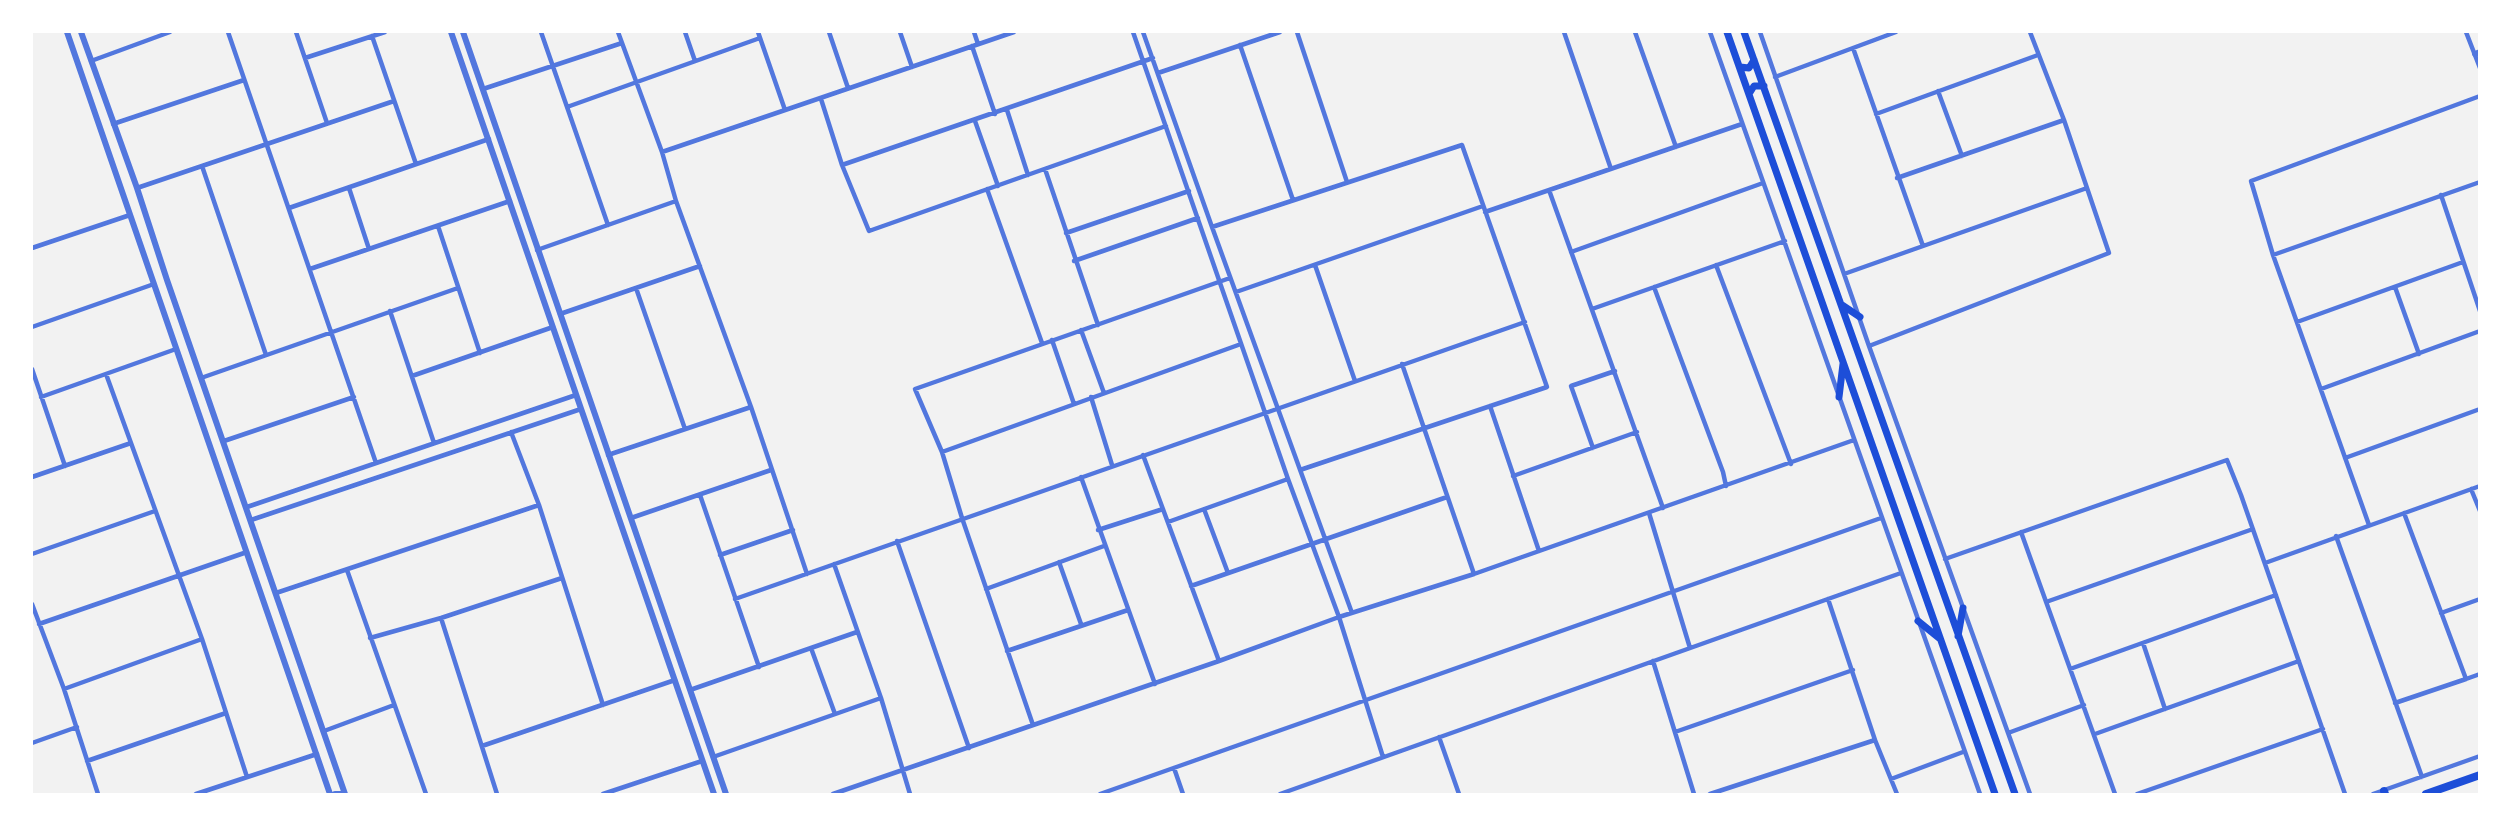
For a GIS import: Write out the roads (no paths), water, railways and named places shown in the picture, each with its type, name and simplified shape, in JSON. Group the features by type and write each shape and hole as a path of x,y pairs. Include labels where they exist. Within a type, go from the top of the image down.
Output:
{"main road":[{"path":"1727,32 1995,795"},
{"path":"1744,32 2015,795"},
{"path":"1740,67 1749,68 1754,60"},
{"path":"1749,94 1754,86 1764,86"},
{"path":"1841,304 1860,317"},
{"path":"1839,397 1843,361"},
{"path":"1958,639 1963,608"},
{"path":"1918,621 1940,639"},
{"path":"2426,795 2480,776"}],"street":[{"path":"67,32 330,795"},
{"path":"81,32 137,188 345,795 335,795"},
{"path":"91,61 159,34 170,32"},
{"path":"228,32 376,463"},
{"path":"296,32 327,123"},
{"path":"305,58 385,32"},
{"path":"451,32 714,795"},
{"path":"463,32 726,795"},
{"path":"541,32 608,225"},
{"path":"618,32 662,152 676,201 751,407 807,574"},
{"path":"685,32 695,61"},
{"path":"758,32 785,110"},
{"path":"829,32 848,88"},
{"path":"900,32 912,66"},
{"path":"974,32 978,44"},
{"path":"662,152 1014,32"},
{"path":"1134,32 1288,479 1339,617 1383,757"},
{"path":"1143,32 1230,278 1353,613"},
{"path":"1158,73 1280,32"},
{"path":"1297,32 1347,183"},
{"path":"1564,32 1611,169"},
{"path":"1635,32 1676,147"},
{"path":"1710,32 1980,795"},
{"path":"1760,32 1869,346 2030,795"},
{"path":"1775,76 1896,32"},
{"path":"1869,346 2109,253 2064,120 2030,32"},
{"path":"2466,32 2477,53 2480,68"},
{"path":"372,36 416,164"},
{"path":"567,107 760,38"},
{"path":"483,90 622,44"},
{"path":"1240,45 1293,200"},
{"path":"972,46 995,114"},
{"path":"1853,48 1897,178 1923,246"},
{"path":"1876,114 2038,55"},
{"path":"842,165 1007,110 1153,57"},
{"path":"113,124 244,80"},
{"path":"1938,91 1962,156"},
{"path":"2369,525 2273,255 2251,181 2480,96"},
{"path":"821,99 842,165 869,231 1166,126"},
{"path":"137,188 394,101"},
{"path":"1007,110 1028,175"},
{"path":"1897,178 2064,120"},
{"path":"975,121 998,186"},
{"path":"1236,292 1484,209 1549,190 1742,124"},
{"path":"289,208 489,139"},
{"path":"1173,145 1182,142"},
{"path":"1212,227 1462,145 1547,387 1300,470"},
{"path":"202,166 266,355"},
{"path":"500,173 510,169"},
{"path":"1046,169 1074,261 1098,325"},
{"path":"2273,255 2480,182"},
{"path":"1571,252 1763,183"},
{"path":"506,189 516,186"},
{"path":"349,188 369,249"},
{"path":"1844,274 2087,188"},
{"path":"987,189 1042,343"},
{"path":"1549,190 1663,508"},
{"path":"1066,233 1189,191"},
{"path":"2441,195 2480,311"},
{"path":"310,269 510,201"},
{"path":"537,250 676,201"},
{"path":"32,248 130,214"},
{"path":"1074,261 1198,218"},
{"path":"438,226 480,353"},
{"path":"1592,309 1785,241"},
{"path":"2297,322 2463,262"},
{"path":"1315,265 1355,381"},
{"path":"1716,265 1791,464"},
{"path":"560,314 700,266"},
{"path":"1033,726 962,518 942,452 915,389 1230,278"},
{"path":"32,327 154,284"},
{"path":"1654,287 1723,472 1726,486"},
{"path":"2395,287 2419,354"},
{"path":"201,378 458,288"},
{"path":"636,288 686,429"},
{"path":"162,306 170,308 174,301"},
{"path":"390,312 434,443"},
{"path":"735,599 1143,454 1525,322"},
{"path":"170,330 176,324 183,326"},
{"path":"412,376 553,327"},
{"path":"1081,330 1104,393"},
{"path":"2321,389 2480,331"},
{"path":"1052,340 1074,404"},
{"path":"942,452 1241,344"},
{"path":"41,397 176,349"},
{"path":"1402,364 1474,574"},
{"path":"32,369 65,466"},
{"path":"1593,448 1571,386 1615,371"},
{"path":"106,374 202,639 247,777"},
{"path":"247,507 576,395"},
{"path":"224,441 354,397"},
{"path":"1091,398 1112,465"},
{"path":"1490,406 1539,551"},
{"path":"608,455 751,407"},
{"path":"251,520 581,409"},
{"path":"2345,458 2480,409"},
{"path":"511,432 538,505 603,705"},
{"path":"1513,476 1637,432"},
{"path":"833,795 1155,684 1339,617 1474,574 1791,464 1854,440"},
{"path":"32,477 131,443"},
{"path":"1143,454 1219,661"},
{"path":"1946,559 2227,460 2345,795"},
{"path":"631,518 771,470"},
{"path":"1081,477 1098,530 1155,684"},
{"path":"1168,522 1288,479"},
{"path":"2265,563 2480,486"},
{"path":"2471,489 2480,511"},
{"path":"700,495 759,667"},
{"path":"1191,586 1447,497"},
{"path":"276,593 538,505"},
{"path":"1098,530 1163,509"},
{"path":"1204,509 1228,573"},
{"path":"32,554 155,511"},
{"path":"1649,513 1671,592 1690,648"},
{"path":"2404,513 2466,679"},
{"path":"1100,795 1881,518"},
{"path":"2046,602 2253,529"},
{"path":"720,555 793,530"},
{"path":"2021,532 2115,795"},
{"path":"2336,536 2422,777"},
{"path":"897,541 969,748"},
{"path":"986,588 1104,546"},
{"path":"630,550 636,551 641,547"},
{"path":"39,624 247,552"},
{"path":"634,565 639,560 645,561"},
{"path":"1059,562 1082,624"},
{"path":"834,564 881,698 910,795"},
{"path":"346,570 426,795"},
{"path":"1280,795 1901,573"},
{"path":"370,638 441,618 562,578"},
{"path":"2070,669 2276,595"},
{"path":"1828,599 1875,740 1897,795"},
{"path":"2441,613 2480,599"},
{"path":"32,604 77,727 96,794"},
{"path":"1007,651 1128,610"},
{"path":"441,618 497,795"},
{"path":"690,690 857,632"},
{"path":"64,689 202,639"},
{"path":"2143,643 2165,709"},
{"path":"811,648 835,714"},
{"path":"1653,661 1694,795"},
{"path":"2095,734 2299,662"},
{"path":"1675,732 1853,670"},
{"path":"2395,703 2480,675"},
{"path":"482,746 675,681"},
{"path":"712,757 881,698"},
{"path":"324,731 394,705"},
{"path":"2008,734 2084,705"},
{"path":"87,761 226,713"},
{"path":"32,743 77,727"},
{"path":"2137,795 2323,729"},
{"path":"1439,737 1459,795"},
{"path":"1710,795 1875,740"},
{"path":"1891,779 1963,752"},
{"path":"196,795 317,754"},
{"path":"2373,795 2384,793 2480,756"},
{"path":"603,795 702,761"},
{"path":"1174,768 1183,795"},
{"path":"326,783 334,785 340,779"}]}
